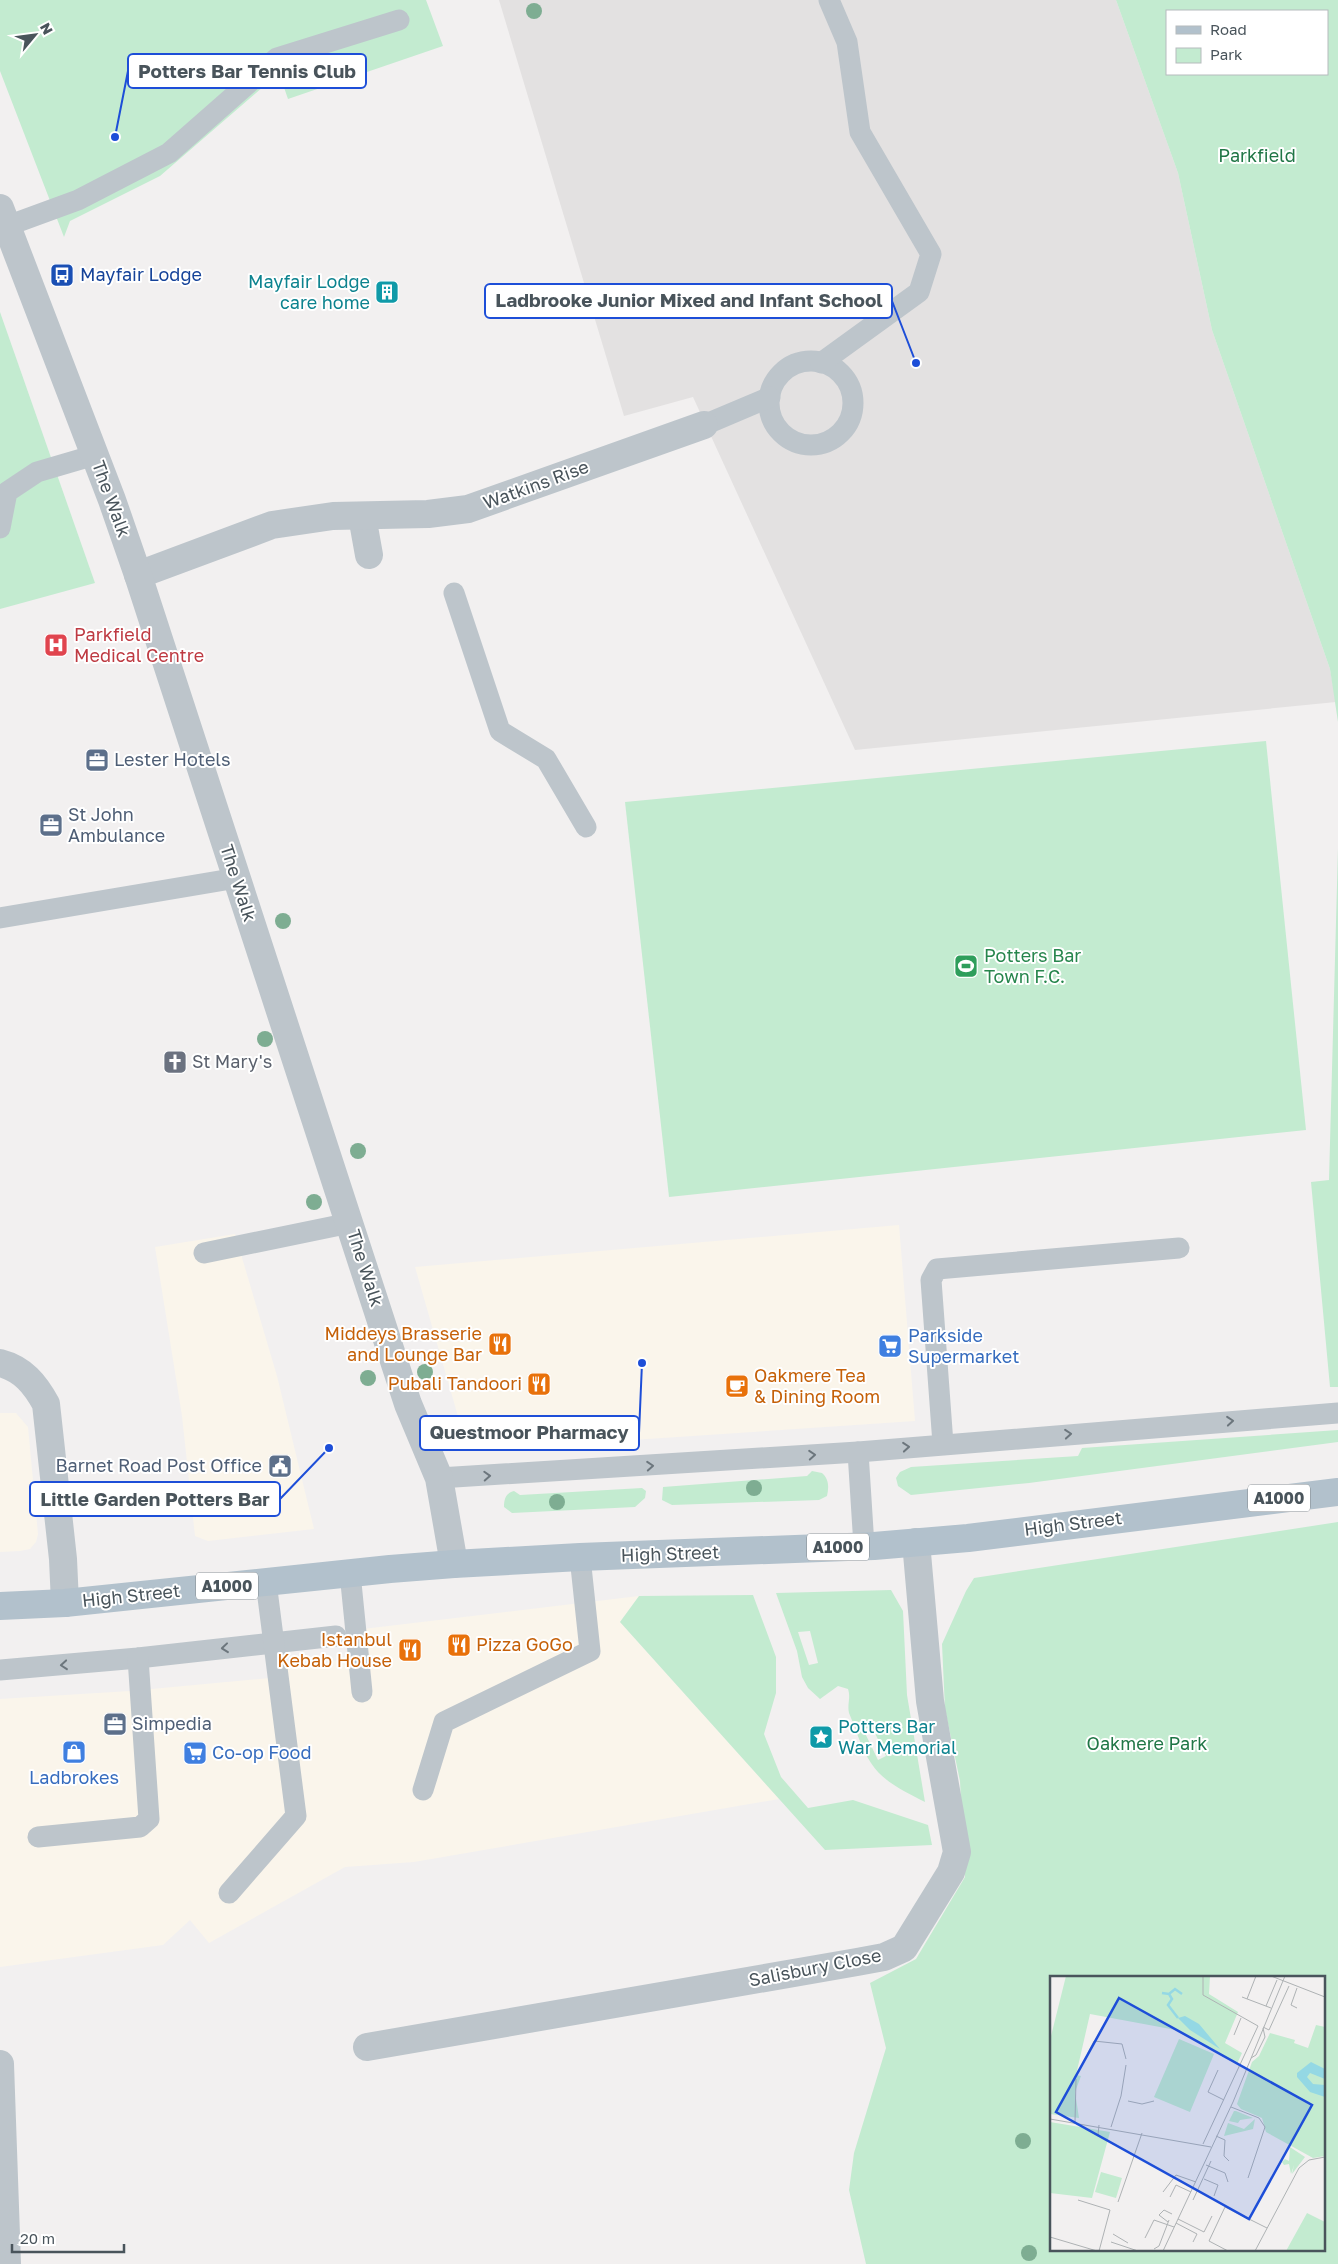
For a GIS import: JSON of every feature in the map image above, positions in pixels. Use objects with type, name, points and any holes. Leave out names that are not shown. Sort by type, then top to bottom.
[{"type":"main road","name":"High Street","points":[[0,1606],[65,1603],[454,1564],[864,1546],[968,1538],[1338,1492]]},
{"type":"street","name":"The Walk","points":[[3,217],[95,455],[138,575],[408,1404],[439,1478],[454,1564]]},
{"type":"street","name":"Watkins Rise","points":[[138,575],[272,525],[333,516],[428,514],[468,509],[704,425]]},
{"type":"street","points":[[362,516],[369,555]]},
{"type":"street","points":[[0,1363],[11,1366],[35,1384],[46,1404],[62,1550],[65,1603]]},
{"type":"street","name":"Salisbury Close","points":[[367,2047],[857,1962],[884,1957],[904,1948],[952,1872],[956,1852],[930,1701],[916,1542]]},
{"type":"street","points":[[0,2064],[7,2264]]},
{"type":"lane","points":[[821,363],[919,292],[931,254],[860,132],[847,42],[829,0]]},
{"type":"lane","points":[[3,217],[78,200],[169,153],[276,58],[399,20]]},
{"type":"lane","points":[[801,363],[821,363],[833,368],[843,376],[850,388],[853,401],[851,414],[846,426],[837,436],[826,443],[811,445],[797,443],[775,425],[770,412],[770,397],[774,383],[783,372],[801,363]]},
{"type":"lane","points":[[704,425],[770,397]]},
{"type":"lane","points":[[0,528],[7,492],[37,472],[95,455]]},
{"type":"lane","points":[[454,593],[500,731],[546,758],[586,827]]},
{"type":"lane","points":[[0,918],[237,878]]},
{"type":"lane","points":[[204,1254],[350,1223]]},
{"type":"lane","points":[[943,1444],[931,1280],[937,1269],[1179,1248]]},
{"type":"lane","points":[[439,1478],[858,1452],[1338,1413]]},
{"type":"lane","points":[[858,1452],[864,1546]]},
{"type":"lane","points":[[423,1790],[444,1722],[590,1651],[580,1557]]},
{"type":"lane","points":[[350,1573],[362,1692]]},
{"type":"lane","points":[[229,1893],[296,1816],[266,1582]]},
{"type":"lane","points":[[0,1670],[138,1658],[336,1636]]},
{"type":"lane","points":[[38,1837],[140,1827],[149,1819],[138,1658]]},
{"type":"shaded area","points":[[499,0],[1116,0],[1178,173],[1212,330],[1330,669],[1336,702],[855,750],[693,397],[624,416]]},
{"type":"shaded area","points":[[899,1225],[915,1421],[468,1451],[415,1267]]},
{"type":"shaded area","points":[[235,1234],[277,1376],[314,1529],[208,1541],[195,1536],[182,1416],[155,1247]]},
{"type":"shaded area","points":[[0,1413],[16,1413],[28,1427],[38,1534],[36,1542],[30,1549],[20,1551],[0,1552]]},
{"type":"shaded area","points":[[639,1596],[620,1622],[779,1799],[414,1862],[345,1867],[209,1943],[190,1920],[163,1945],[0,1967],[0,1699],[130,1691],[270,1678],[281,1667],[366,1657],[363,1629]]},
{"type":"green space","points":[[0,0],[426,0],[443,46],[288,99],[279,73],[160,176],[70,221],[64,237],[0,71]]},
{"type":"green space","name":"Parkfield","points":[[1116,0],[1338,0],[1338,722],[1330,669],[1212,330],[1178,173]]},
{"type":"green space","points":[[0,312],[95,583],[0,609]]},
{"type":"green space","name":"Potters Bar Town F.C.","points":[[1266,741],[1306,1130],[669,1197],[625,802]]},
{"type":"green space","points":[[1338,848],[1338,1387],[1330,1387],[1311,1182],[1329,1180]]},
{"type":"green space","points":[[1338,1430],[1338,1442],[1029,1483],[911,1495],[898,1486],[896,1478],[900,1472],[911,1467],[1078,1456],[1082,1448]]},
{"type":"green space","points":[[812,1471],[822,1473],[828,1483],[827,1496],[819,1500],[672,1505],[662,1500],[663,1487],[807,1476]]},
{"type":"green space","points":[[642,1488],[646,1491],[645,1498],[635,1507],[512,1513],[504,1507],[506,1497],[514,1491],[520,1495]]},
{"type":"green space","name":"Oakmere Park","points":[[1338,1522],[1338,2264],[866,2264],[849,2190],[854,2153],[886,2048],[870,1983],[916,1959],[965,1877],[960,1781],[945,1709],[942,1644],[966,1591],[974,1578]]},
{"type":"green space","points":[[891,1590],[903,1611],[907,1695],[925,1802],[888,1781],[871,1763],[861,1745],[849,1713],[848,1689],[838,1686],[820,1699],[808,1688],[802,1677],[797,1651],[776,1593]],"holes":[[[810,1631],[818,1663],[809,1665],[798,1632]],[[872,1727],[886,1756],[878,1760],[863,1729]]]},
{"type":"green space","points":[[753,1595],[776,1657],[776,1693],[764,1734],[781,1777],[808,1808],[853,1800],[928,1825],[932,1845],[825,1850],[620,1622],[639,1596]]},
{"type":"place","name":"Potters Bar Tennis Club","points":[[115,137]]},
{"type":"place","name":"Mayfair Lodge","points":[[62,275]]},
{"type":"place","name":"Mayfair Lodge care home","points":[[387,292]]},
{"type":"place","name":"Ladbrooke Junior Mixed and Infant School","points":[[916,363]]},
{"type":"place","name":"Parkfield Medical Centre","points":[[56,645]]},
{"type":"place","name":"Lester Hotels","points":[[97,760]]},
{"type":"place","name":"St John Ambulance","points":[[51,825]]},
{"type":"place","name":"Potters Bar Town F.C.","points":[[966,966]]},
{"type":"place","name":"St Mary's","points":[[175,1062]]},
{"type":"place","name":"Middeys Brasserie and Lounge Bar","points":[[500,1344]]},
{"type":"place","name":"Parkside Supermarket","points":[[890,1346]]},
{"type":"place","name":"Questmoor Pharmacy","points":[[642,1363]]},
{"type":"place","name":"Pubali Tandoori","points":[[539,1384]]},
{"type":"place","name":"Oakmere Tea & Dining Room","points":[[737,1386]]},
{"type":"place","name":"Little Garden Potters Bar","points":[[329,1448]]},
{"type":"place","name":"Barnet Road Post Office","points":[[280,1466]]},
{"type":"place","name":"Pizza GoGo","points":[[459,1645]]},
{"type":"place","name":"Istanbul Kebab House","points":[[410,1650]]},
{"type":"place","name":"Simpedia","points":[[115,1724]]},
{"type":"place","name":"Potters Bar War Memorial","points":[[821,1737]]},
{"type":"place","name":"Ladbrokes","points":[[74,1752]]},
{"type":"place","name":"Co-op Food","points":[[195,1753]]}]
